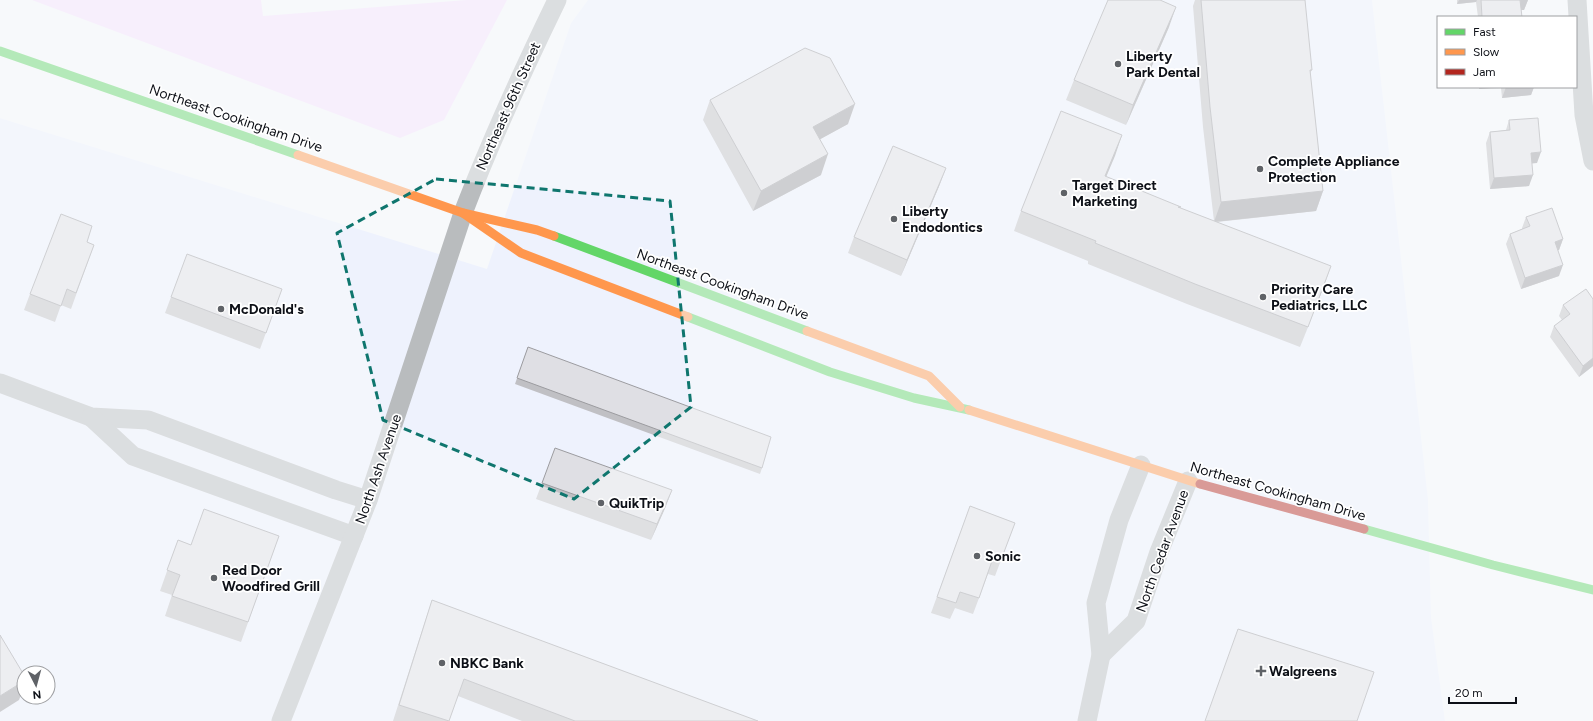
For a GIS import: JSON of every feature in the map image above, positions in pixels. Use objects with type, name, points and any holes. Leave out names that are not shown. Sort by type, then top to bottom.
[{"type":"main road","name":"Northeast Cookingham Drive","points":[[0,51],[463,213],[537,230],[929,376],[960,406]]},
{"type":"main road","name":"Northeast Cookingham Drive","points":[[463,213],[521,253],[830,372],[914,398],[960,406],[1188,481],[1492,565],[1593,590]]},
{"type":"street","name":"Northeast 96th Street","points":[[463,213],[526,63],[557,0]]},
{"type":"street","points":[[1582,8],[1584,115],[1593,161]]},
{"type":"street","name":"North Ash Avenue","points":[[281,721],[368,500],[463,213]]},
{"type":"street","points":[[0,383],[91,417],[148,420],[336,490],[368,500]]},
{"type":"street","points":[[91,417],[133,456],[354,536]]},
{"type":"street","points":[[1087,721],[1101,655],[1096,603],[1119,520],[1141,465]]},
{"type":"street","name":"North Cedar Avenue","points":[[1101,655],[1136,621],[1159,552],[1188,481]]},
{"type":"highlighted area","points":[[436,179],[670,201],[691,407],[574,499],[383,420],[337,233]]},
{"type":"shaded area","points":[[32,0],[261,0],[263,16],[466,0],[507,0],[444,120],[400,138]]},
{"type":"shaded area","points":[[588,0],[1372,0],[1428,499],[1431,617],[1445,721],[0,721],[0,118],[487,269],[571,23]]},
{"type":"building","name":"Liberty Park Dental","points":[[1108,0],[1160,0],[1176,7],[1133,105],[1074,80]]},
{"type":"building","points":[[1201,0],[1305,0],[1312,70],[1310,70],[1323,191],[1221,202],[1210,107]]},
{"type":"building","points":[[1481,0],[1520,0],[1522,16],[1482,16]]},
{"type":"building","points":[[805,48],[830,58],[855,104],[813,127],[828,154],[761,191],[710,100]]},
{"type":"building","points":[[1061,111],[1122,135],[1105,176],[1181,207],[1178,207],[1331,266],[1308,327],[1195,284],[1095,243],[1096,241],[1021,211]]},
{"type":"building","points":[[1538,118],[1541,152],[1531,153],[1533,175],[1494,178],[1490,132],[1510,130],[1509,120]]},
{"type":"building","name":"Liberty Endodontics","points":[[893,146],[946,168],[907,260],[854,237]]},
{"type":"building","points":[[1552,208],[1563,239],[1555,242],[1563,265],[1525,278],[1510,234],[1530,226],[1526,217]]},
{"type":"building","points":[[61,214],[92,226],[87,242],[94,245],[76,293],[67,289],[61,306],[30,294]]},
{"type":"building","name":"McDonald's","points":[[187,254],[282,289],[266,333],[171,297]]},
{"type":"building","points":[[1586,289],[1593,299],[1593,358],[1583,366],[1554,326],[1570,314],[1563,305]]},
{"type":"building","points":[[528,347],[771,437],[762,468],[517,378]]},
{"type":"building","points":[[555,448],[672,490],[657,524],[542,483]]},
{"type":"building","name":"Sonic","points":[[970,506],[1015,523],[1001,560],[993,558],[979,598],[960,592],[956,603],[937,597]]},
{"type":"building","name":"Red Door Woodfired Grill","points":[[204,509],[279,536],[248,622],[172,596],[180,575],[167,570],[178,540],[191,545]]},
{"type":"building","points":[[432,600],[758,721],[575,721],[464,679],[449,721],[399,705]]},
{"type":"building","name":"Walgreens","points":[[1238,629],[1374,672],[1357,721],[1205,721]]},
{"type":"building","points":[[0,635],[18,665],[16,665],[16,686],[0,696]]},
{"type":"traffic: fast","points":[[0,51],[298,155]]},
{"type":"traffic: fast","points":[[554,236],[807,331]]},
{"type":"traffic: fast","points":[[688,317],[830,372],[914,398],[969,410]]},
{"type":"traffic: fast","points":[[1364,529],[1493,565],[1593,590]]},
{"type":"traffic: slow","points":[[298,155],[463,213],[537,230],[554,236]]},
{"type":"traffic: slow","points":[[463,213],[521,253],[688,317]]},
{"type":"traffic: slow","points":[[807,331],[929,376],[960,407]]},
{"type":"traffic: slow","points":[[969,410],[1200,484]]},
{"type":"traffic: jam","points":[[1200,484],[1364,529]]},
{"type":"place","name":"Liberty Park Dental","points":[[1118,64]]},
{"type":"place","name":"Complete Appliance Protection","points":[[1260,169]]},
{"type":"place","name":"Target Direct Marketing","points":[[1064,193]]},
{"type":"place","name":"Liberty Endodontics","points":[[894,219]]},
{"type":"place","name":"Priority Care Pediatrics, LLC","points":[[1263,297]]},
{"type":"place","name":"McDonald's","points":[[221,309]]},
{"type":"place","name":"QuikTrip","points":[[601,503]]},
{"type":"place","name":"Sonic","points":[[977,556]]},
{"type":"place","name":"Red Door Woodfired Grill","points":[[214,578]]},
{"type":"place","name":"NBKC Bank","points":[[442,663]]},
{"type":"place","name":"Walgreens","points":[[1261,671]]}]
